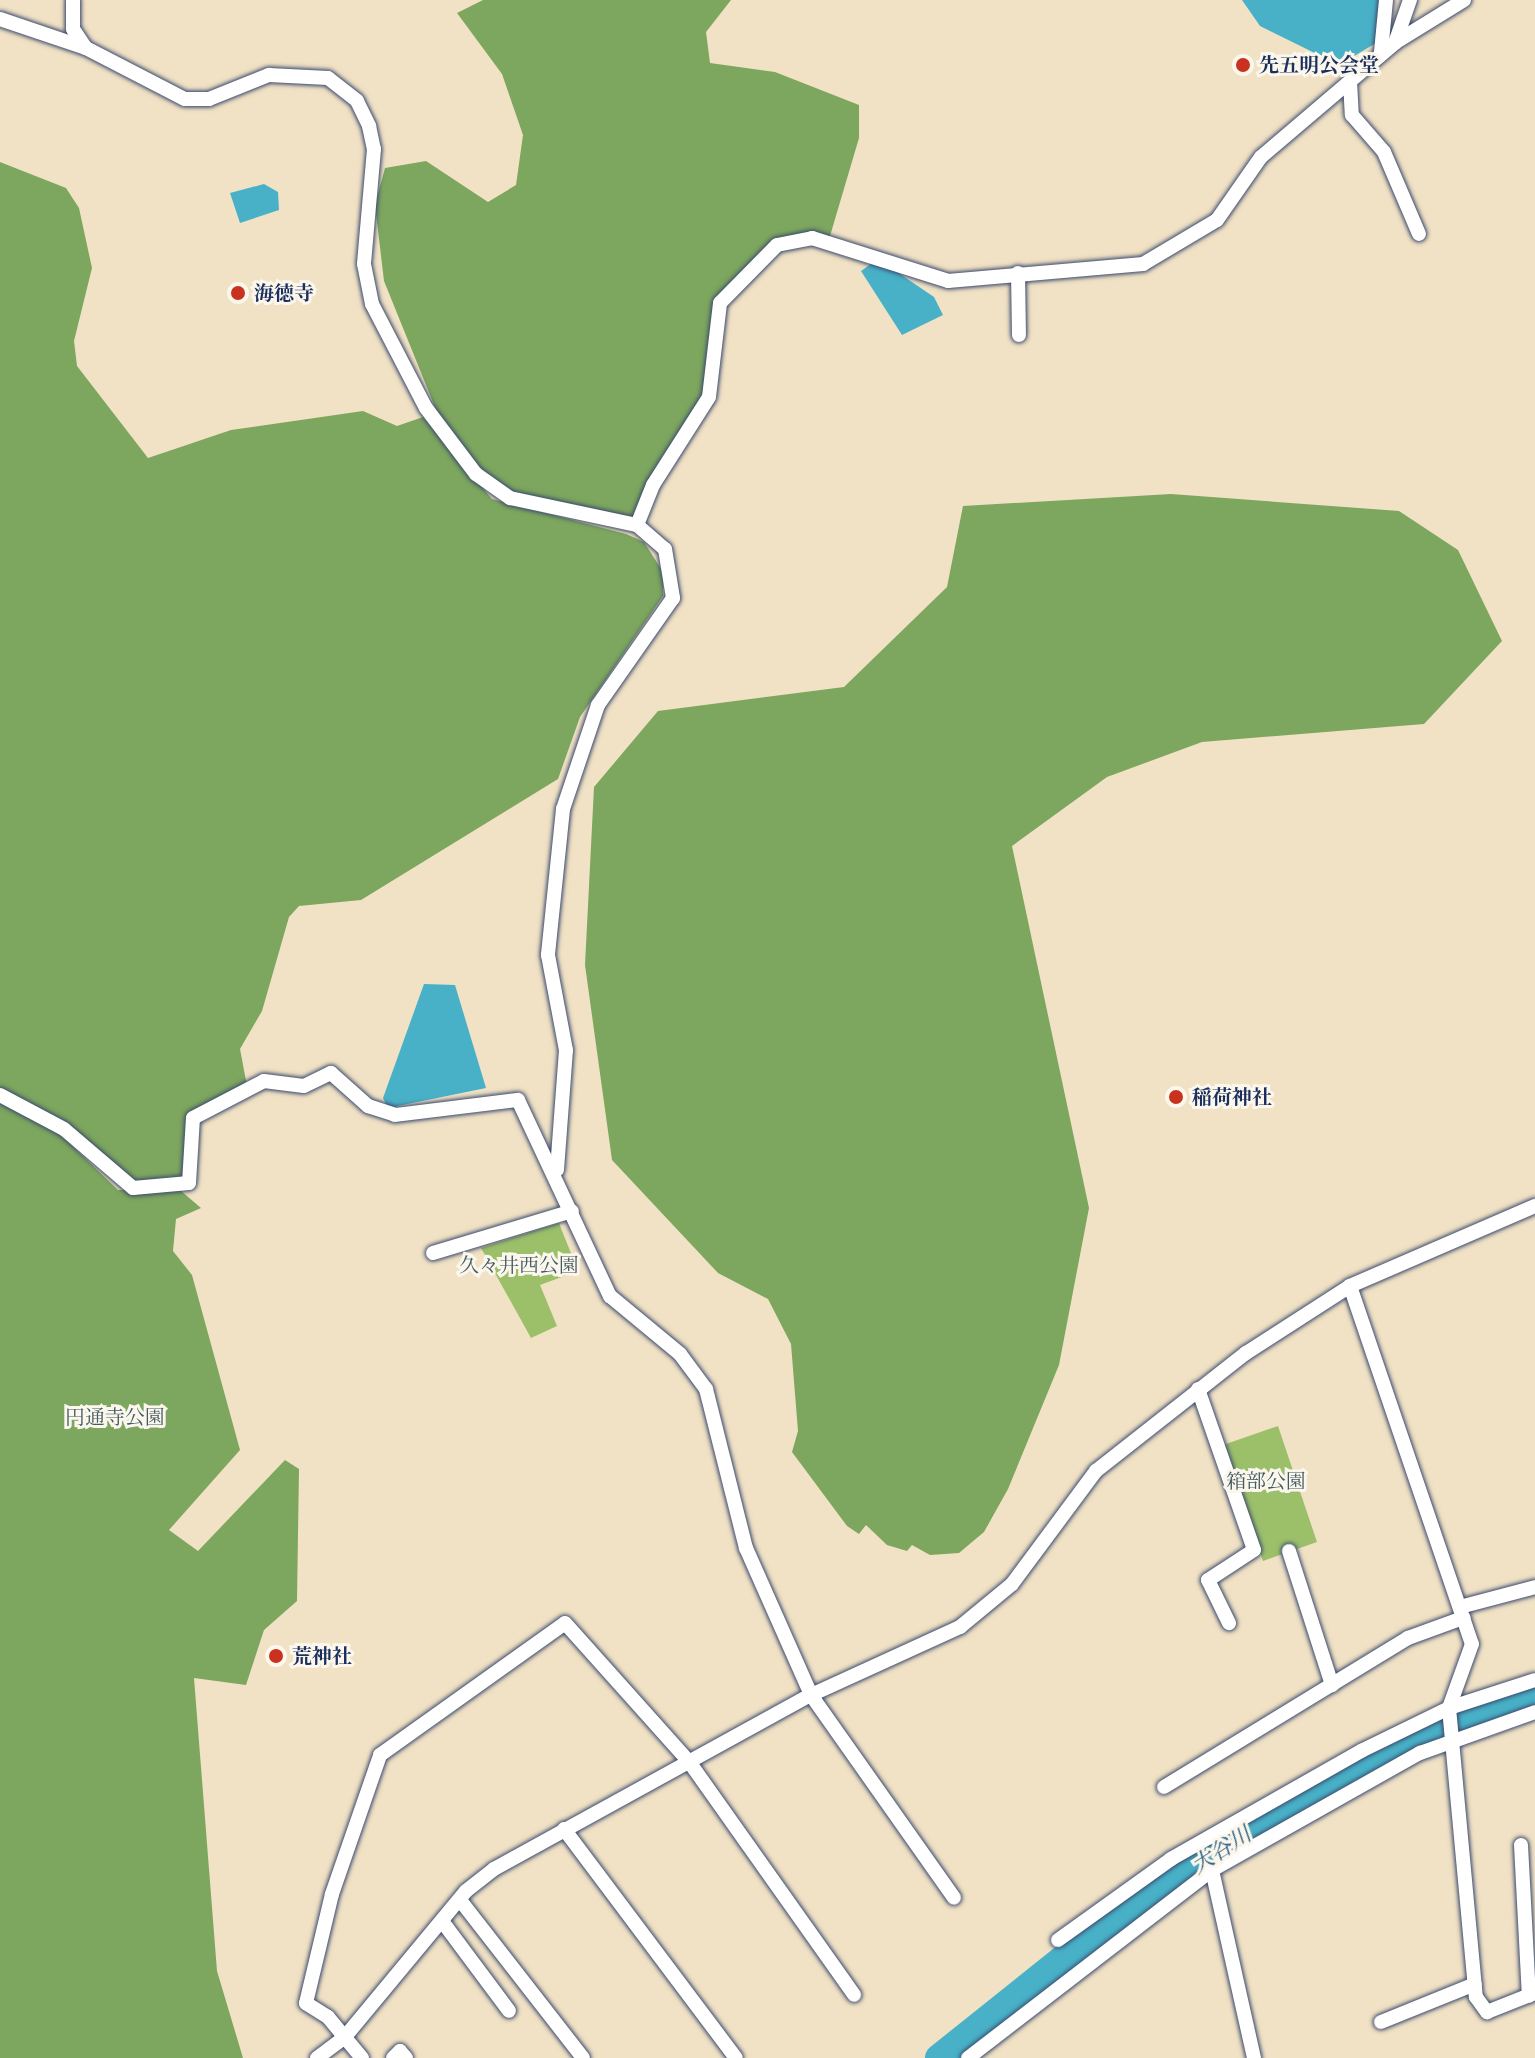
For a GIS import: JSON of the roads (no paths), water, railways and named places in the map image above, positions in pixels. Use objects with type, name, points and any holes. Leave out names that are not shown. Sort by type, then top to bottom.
[{"type":"street","points":[[73,0],[73,29],[86,48]]},
{"type":"street","points":[[1381,52],[1386,0]]},
{"type":"street","points":[[1395,43],[1410,0]]},
{"type":"street","points":[[637,525],[653,485],[709,397],[720,303],[777,245],[799,236],[828,241],[948,281],[1143,264],[1190,241],[1217,220],[1261,157],[1381,52],[1464,0]]},
{"type":"street","points":[[0,19],[86,48],[185,99],[209,99],[296,71],[328,78],[357,101],[374,149],[363,226],[372,304],[426,408],[476,474],[510,498],[637,525],[665,549],[673,598],[598,705],[563,809],[548,955],[566,1050],[557,1170]]},
{"type":"street","points":[[1350,81],[1352,115],[1384,152],[1419,234]]},
{"type":"street","points":[[1018,273],[1019,335]]},
{"type":"street","points":[[0,1095],[64,1129],[133,1188],[189,1183],[193,1118],[264,1081],[304,1086],[331,1073],[368,1106],[395,1115],[518,1100],[557,1170],[610,1296],[680,1354],[706,1389],[746,1548],[811,1695],[954,1898]]},
{"type":"street","points":[[317,2058],[344,2038],[460,1900],[494,1869],[811,1695],[960,1627],[995,1601],[1076,1492],[1198,1389],[1350,1286],[1535,1206]]},
{"type":"street","points":[[433,1253],[572,1211]]},
{"type":"street","points":[[1350,1286],[1462,1613],[1472,1658],[1449,1708],[1457,1738],[1475,1984],[1487,2012],[1532,1994],[1521,1845]]},
{"type":"street","points":[[1198,1389],[1254,1550],[1208,1580],[1229,1623]]},
{"type":"street","points":[[1289,1551],[1332,1685]]},
{"type":"street","points":[[1164,1787],[1408,1638],[1462,1613],[1535,1587]]},
{"type":"street","points":[[362,2058],[306,2003],[332,1894],[380,1755],[407,1729],[525,1658],[565,1623],[690,1763],[854,1995]]},
{"type":"street","points":[[1058,1940],[1171,1859],[1449,1708],[1535,1680]]},
{"type":"street","points":[[968,2058],[1212,1870],[1457,1738],[1535,1712]]},
{"type":"street","points":[[564,1829],[736,2058]]},
{"type":"street","points":[[1212,1870],[1254,2058]]},
{"type":"street","points":[[460,1900],[583,2058]]},
{"type":"street","points":[[442,1921],[509,2011]]},
{"type":"street","points":[[1381,2022],[1475,1984]]},
{"type":"street","points":[[393,2058],[400,2051],[406,2058]]},
{"type":"water","points":[[1242,0],[1381,0],[1376,43],[1339,65],[1260,26]]},
{"type":"water","points":[[264,184],[278,192],[279,210],[240,223],[230,193]]},
{"type":"water","points":[[878,259],[934,297],[943,315],[902,335],[861,271]]},
{"type":"water","points":[[424,984],[455,985],[486,1088],[388,1108],[383,1098]]},
{"type":"waterway","name":"大谷川","points":[[939,2058],[1103,1927],[1256,1827],[1454,1721],[1535,1695]]},
{"type":"place","name":"先五明公会堂","points":[[1243,65]]},
{"type":"place","name":"海徳寺","points":[[238,293]]},
{"type":"place","name":"稲荷神社","points":[[1176,1097]]},
{"type":"place","name":"荒神社","points":[[276,1656]]},
{"type":"park label","name":"久々井西公園","points":[[519,1265]]},
{"type":"park label","name":"円通寺公園","points":[[115,1417]]},
{"type":"park label","name":"箱部公園","points":[[1266,1481]]}]
